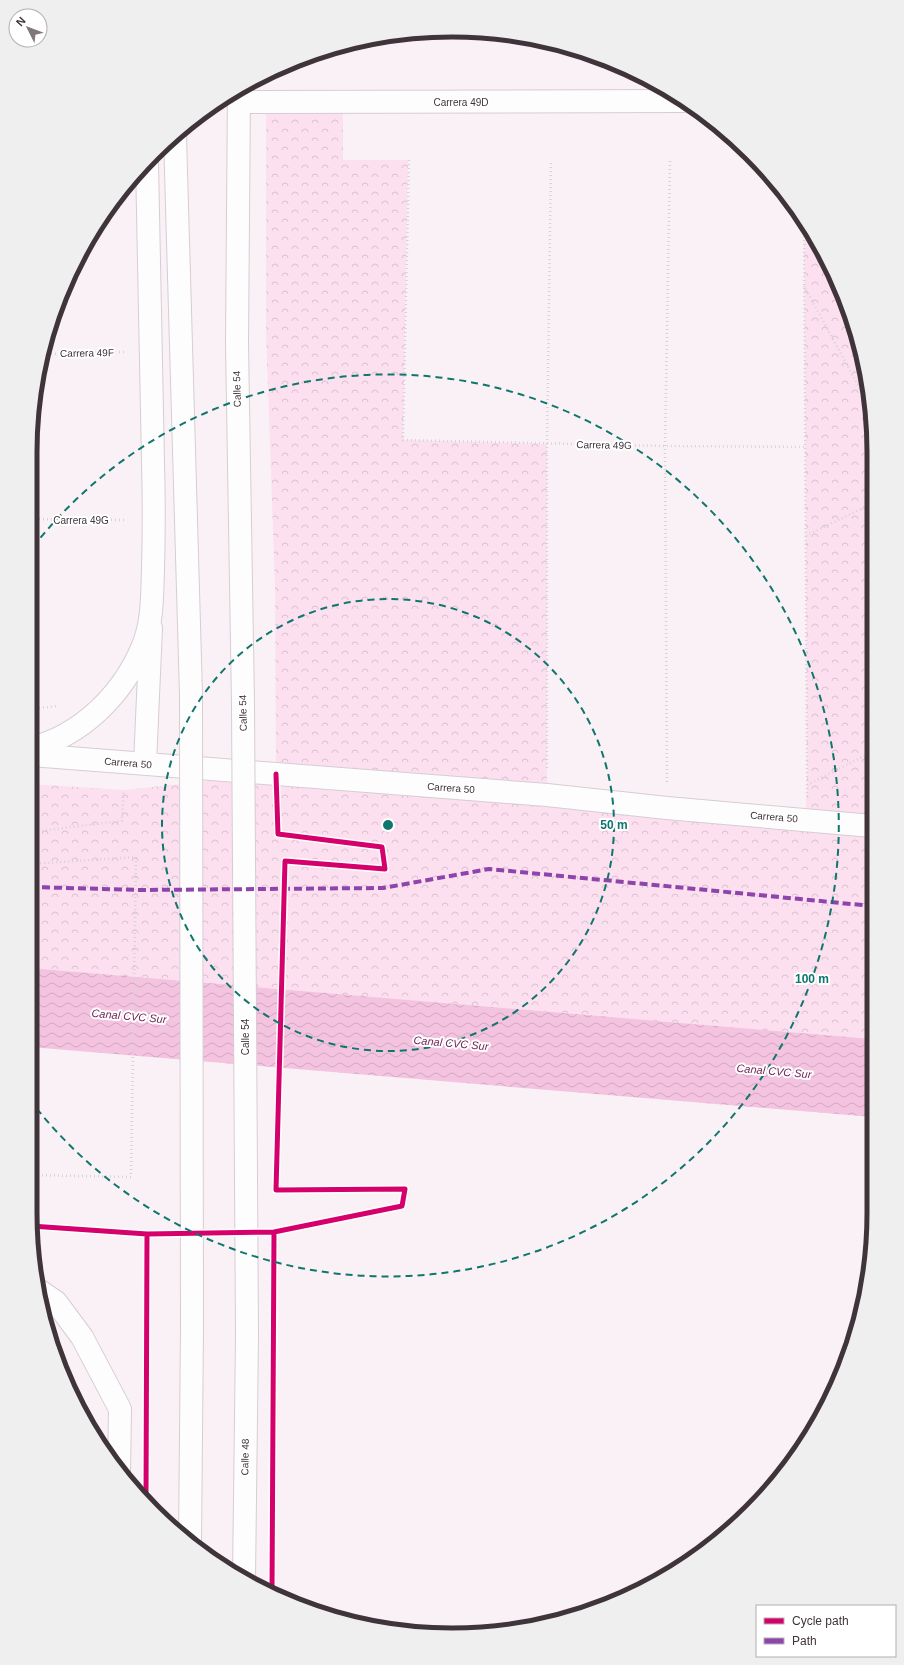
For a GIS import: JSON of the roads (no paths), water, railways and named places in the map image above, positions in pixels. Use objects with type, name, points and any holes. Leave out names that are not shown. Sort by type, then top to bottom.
[{"type":"main road","name":"Carrera 49D","points":[[240,96],[673,101]]},
{"type":"main road","name":"Calle 54","points":[[239,97],[237,343],[243,704],[247,1336]]},
{"type":"main road","points":[[175,143],[191,695],[192,1327],[190,1535]]},
{"type":"main road","points":[[135,763],[152,613],[154,521],[148,170]]},
{"type":"main road","points":[[37,746],[75,729],[105,705],[127,678],[143,647],[152,613]]},
{"type":"main road","name":"Carrera 50","points":[[37,756],[548,795],[667,808],[867,826]]},
{"type":"main road","points":[[45,1295],[56,1302],[82,1337],[120,1408],[119,1461]]},
{"type":"main road","name":"Calle 48","points":[[244,1572],[247,1336]]},
{"type":"water","name":"Canal CVC Sur","points":[[37,969],[867,1039],[867,1117],[37,1048]]}]
